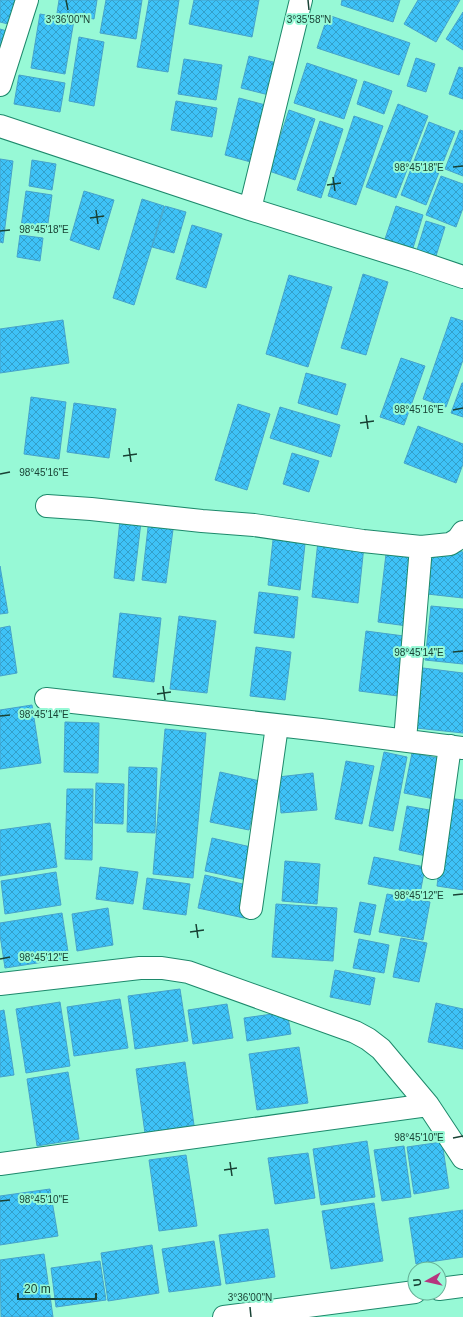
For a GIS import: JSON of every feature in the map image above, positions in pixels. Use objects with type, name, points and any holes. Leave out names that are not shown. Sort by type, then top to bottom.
[{"type":"street","points":[[0,85],[27,0]]},
{"type":"street","points":[[250,209],[301,0]]},
{"type":"street","points":[[0,126],[250,209],[463,277]]},
{"type":"street","points":[[47,506],[254,525],[363,541],[421,547],[450,544],[458,539],[463,532]]},
{"type":"street","points":[[406,740],[421,547]]},
{"type":"street","points":[[46,699],[457,747],[433,868]]},
{"type":"street","points":[[251,908],[277,726]]},
{"type":"street","points":[[0,984],[140,968],[162,968],[188,972],[355,1032],[368,1039],[381,1049],[428,1105],[463,1158]]},
{"type":"street","points":[[0,1164],[428,1105]]},
{"type":"street","points":[[447,1288],[463,1286]]},
{"type":"street","points":[[224,1317],[297,1312],[407,1293]]},
{"type":"building","points":[[0,0],[16,0],[8,24],[0,22]]},
{"type":"building","points":[[59,0],[97,0],[94,19],[57,13]]},
{"type":"building","points":[[106,0],[142,0],[136,39],[100,33]]},
{"type":"building","points":[[149,0],[179,0],[168,72],[137,67]]},
{"type":"building","points":[[194,0],[259,0],[252,37],[189,24]]},
{"type":"building","points":[[342,0],[400,0],[393,22],[341,5]]},
{"type":"building","points":[[418,0],[460,0],[436,42],[404,24]]},
{"type":"building","points":[[463,12],[463,50],[446,39]]},
{"type":"building","points":[[40,14],[74,20],[65,74],[31,68]]},
{"type":"building","points":[[328,15],[410,43],[399,75],[317,48]]},
{"type":"building","points":[[0,29],[10,32],[0,50]]},
{"type":"building","points":[[79,37],[104,42],[94,106],[69,101]]},
{"type":"building","points":[[249,56],[277,63],[269,95],[241,88]]},
{"type":"building","points":[[416,58],[435,64],[426,92],[407,86]]},
{"type":"building","points":[[184,59],[222,65],[216,100],[178,94]]},
{"type":"building","points":[[307,63],[357,80],[344,119],[294,103]]},
{"type":"building","points":[[459,67],[463,68],[463,99],[449,94]]},
{"type":"building","points":[[19,75],[65,83],[60,112],[14,104]]},
{"type":"building","points":[[364,81],[392,91],[384,114],[357,104]]},
{"type":"building","points":[[239,98],[273,107],[258,164],[225,155]]},
{"type":"building","points":[[176,101],[217,108],[212,137],[171,130]]},
{"type":"building","points":[[398,104],[428,116],[396,198],[366,187]]},
{"type":"building","points":[[289,110],[315,119],[295,180],[269,171]]},
{"type":"building","points":[[354,116],[383,126],[356,205],[328,196]]},
{"type":"building","points":[[320,121],[343,129],[321,198],[297,190]]},
{"type":"building","points":[[429,122],[455,132],[426,205],[401,195]]},
{"type":"building","points":[[460,130],[463,131],[463,176],[445,169]]},
{"type":"building","points":[[0,159],[13,161],[3,243],[0,242]]},
{"type":"building","points":[[32,160],[56,164],[52,190],[29,186]]},
{"type":"building","points":[[441,176],[463,184],[463,208],[456,227],[426,215]]},
{"type":"building","points":[[26,191],[52,195],[47,230],[21,227]]},
{"type":"building","points":[[84,191],[114,200],[99,250],[70,240]]},
{"type":"building","points":[[142,199],[164,206],[134,305],[113,298]]},
{"type":"building","points":[[165,206],[186,212],[174,253],[152,247]]},
{"type":"building","points":[[396,206],[423,215],[413,248],[385,239]]},
{"type":"building","points":[[426,221],[445,227],[436,256],[417,250]]},
{"type":"building","points":[[192,225],[222,234],[206,288],[176,279]]},
{"type":"building","points":[[20,235],[43,238],[40,261],[17,257]]},
{"type":"building","points":[[363,274],[388,282],[366,355],[341,348]]},
{"type":"building","points":[[289,275],[332,287],[308,367],[266,354]]},
{"type":"building","points":[[451,317],[463,321],[463,360],[446,407],[423,399]]},
{"type":"building","points":[[63,320],[69,363],[0,373],[0,329]]},
{"type":"building","points":[[401,358],[425,366],[404,425],[380,417]]},
{"type":"building","points":[[306,373],[346,384],[337,415],[298,403]]},
{"type":"building","points":[[463,383],[463,417],[451,413]]},
{"type":"building","points":[[31,397],[66,402],[59,459],[24,454]]},
{"type":"building","points":[[74,403],[116,409],[109,458],[67,452]]},
{"type":"building","points":[[238,404],[270,414],[247,490],[215,480]]},
{"type":"building","points":[[280,407],[340,425],[331,457],[270,438]]},
{"type":"building","points":[[418,426],[463,444],[463,464],[456,483],[404,463]]},
{"type":"building","points":[[292,453],[319,461],[309,492],[283,484]]},
{"type":"building","points":[[149,519],[174,522],[166,583],[142,580]]},
{"type":"building","points":[[120,520],[141,522],[134,581],[114,578]]},
{"type":"building","points":[[274,531],[306,535],[300,590],[268,585]]},
{"type":"building","points":[[318,541],[364,546],[358,603],[312,597]]},
{"type":"building","points":[[433,548],[463,552],[463,598],[427,594]]},
{"type":"building","points":[[386,554],[415,558],[407,626],[378,622]]},
{"type":"building","points":[[0,566],[8,613],[0,614]]},
{"type":"building","points":[[259,592],[298,597],[294,638],[254,633]]},
{"type":"building","points":[[431,606],[463,609],[463,664],[425,660]]},
{"type":"building","points":[[120,613],[161,618],[154,682],[113,677]]},
{"type":"building","points":[[179,616],[216,621],[207,693],[170,689]]},
{"type":"building","points":[[10,626],[17,673],[0,676],[0,628]]},
{"type":"building","points":[[366,631],[404,636],[398,696],[359,691]]},
{"type":"building","points":[[256,647],[291,652],[285,700],[250,696]]},
{"type":"building","points":[[423,668],[463,673],[463,733],[416,728]]},
{"type":"building","points":[[32,705],[41,763],[0,769],[0,710]]},
{"type":"building","points":[[65,722],[99,723],[98,773],[64,772]]},
{"type":"building","points":[[165,729],[206,733],[193,878],[153,874]]},
{"type":"building","points":[[384,752],[407,757],[393,831],[369,826]]},
{"type":"building","points":[[412,753],[442,759],[434,799],[404,793]]},
{"type":"building","points":[[346,761],[374,766],[362,824],[335,819]]},
{"type":"building","points":[[129,767],[157,768],[155,833],[127,832]]},
{"type":"building","points":[[220,772],[260,781],[249,830],[210,822]]},
{"type":"building","points":[[313,773],[317,810],[281,813],[278,777]]},
{"type":"building","points":[[96,783],[124,784],[123,824],[95,823]]},
{"type":"building","points":[[67,789],[93,789],[92,860],[65,859]]},
{"type":"building","points":[[448,798],[463,800],[463,890],[437,886]]},
{"type":"building","points":[[407,806],[435,811],[426,856],[399,850]]},
{"type":"building","points":[[50,823],[57,867],[0,876],[0,830]]},
{"type":"building","points":[[212,838],[255,848],[247,880],[205,871]]},
{"type":"building","points":[[374,857],[425,867],[420,894],[368,884]]},
{"type":"building","points":[[285,861],[320,864],[317,904],[282,901]]},
{"type":"building","points":[[100,867],[138,872],[133,904],[96,899]]},
{"type":"building","points":[[56,872],[61,905],[5,914],[1,881]]},
{"type":"building","points":[[205,875],[251,886],[244,918],[198,908]]},
{"type":"building","points":[[147,878],[190,884],[186,915],[143,909]]},
{"type":"building","points":[[387,894],[430,902],[423,940],[379,932]]},
{"type":"building","points":[[360,902],[376,905],[370,935],[354,932]]},
{"type":"building","points":[[276,904],[337,908],[333,961],[272,957]]},
{"type":"building","points":[[108,908],[113,945],[77,951],[72,914]]},
{"type":"building","points":[[62,913],[69,958],[5,968],[0,935],[0,923]]},
{"type":"building","points":[[401,938],[427,943],[419,982],[393,977]]},
{"type":"building","points":[[359,939],[389,945],[384,973],[353,968]]},
{"type":"building","points":[[335,970],[375,978],[370,1005],[330,997]]},
{"type":"building","points":[[180,989],[188,1041],[135,1049],[128,996]]},
{"type":"building","points":[[120,999],[128,1048],[74,1056],[67,1007]]},
{"type":"building","points":[[60,1002],[70,1066],[26,1073],[16,1009]]},
{"type":"building","points":[[436,1003],[463,1009],[463,1049],[428,1042]]},
{"type":"building","points":[[227,1004],[233,1038],[193,1044],[188,1010]]},
{"type":"building","points":[[4,1010],[14,1075],[0,1077],[0,1011]]},
{"type":"building","points":[[287,1012],[291,1034],[247,1041],[244,1018]]},
{"type":"building","points":[[299,1047],[308,1103],[257,1110],[249,1054]]},
{"type":"building","points":[[185,1062],[194,1125],[145,1133],[136,1069]]},
{"type":"building","points":[[68,1072],[79,1139],[37,1146],[27,1079]]},
{"type":"building","points":[[367,1141],[375,1197],[321,1205],[313,1149]]},
{"type":"building","points":[[442,1142],[449,1188],[414,1194],[407,1147]]},
{"type":"building","points":[[404,1146],[411,1197],[382,1201],[374,1150]]},
{"type":"building","points":[[308,1153],[315,1198],[275,1204],[268,1158]]},
{"type":"building","points":[[186,1155],[197,1226],[159,1231],[149,1160]]},
{"type":"building","points":[[50,1189],[58,1236],[0,1245],[0,1196]]},
{"type":"building","points":[[374,1203],[383,1261],[331,1269],[322,1211]]},
{"type":"building","points":[[463,1210],[463,1257],[436,1261],[416,1261],[409,1218]]},
{"type":"building","points":[[268,1229],[275,1277],[226,1284],[219,1235]]},
{"type":"building","points":[[214,1241],[221,1285],[169,1292],[162,1249]]},
{"type":"building","points":[[152,1245],[159,1293],[108,1301],[101,1253]]},
{"type":"building","points":[[44,1254],[53,1317],[1,1317],[0,1260]]},
{"type":"building","points":[[100,1261],[106,1300],[56,1307],[51,1268]]}]
